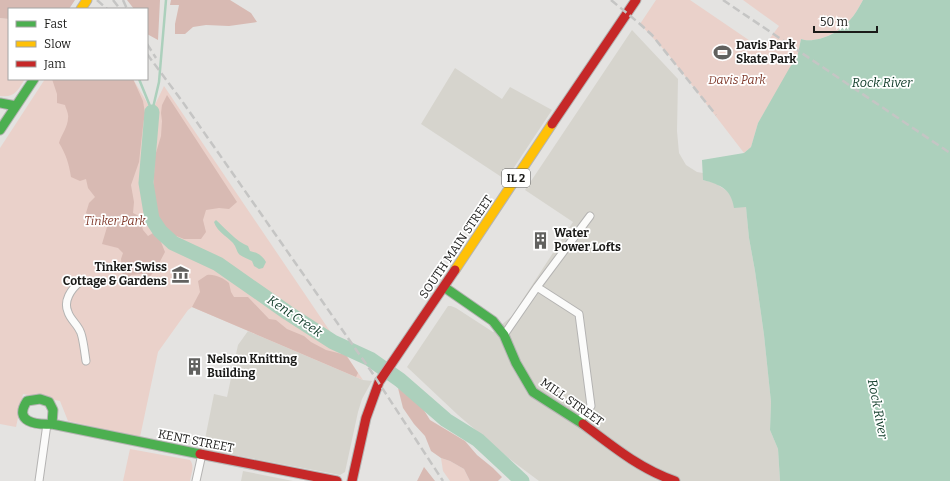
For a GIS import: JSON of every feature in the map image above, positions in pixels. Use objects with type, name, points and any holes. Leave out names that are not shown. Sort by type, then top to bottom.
[{"type":"main road","name":"SOUTH MAIN STREET","points":[[352,481],[370,398],[381,378],[444,287],[636,0]]},
{"type":"main road","points":[[0,130],[33,80]]},
{"type":"main road","points":[[0,103],[16,106]]},
{"type":"main road","name":"MILL STREET","points":[[444,287],[493,321],[504,334],[516,363],[533,392],[579,421],[628,458],[658,475],[675,481]]},
{"type":"main road","name":"KENT STREET","points":[[49,424],[337,481]]},
{"type":"street","points":[[504,334],[590,216]]},
{"type":"street","points":[[80,282],[72,288],[67,302],[68,312],[80,330],[82,336],[86,361]]},
{"type":"street","points":[[537,287],[580,314],[591,406],[579,421]]},
{"type":"street","points":[[39,481],[49,424]]},
{"type":"street","points":[[196,481],[202,454]]},
{"type":"shaded area","points":[[632,30],[678,79],[677,131],[679,153],[686,165],[697,172],[703,173],[703,180],[715,183],[746,206],[749,238],[764,335],[771,402],[770,430],[778,449],[780,481],[539,481],[511,460],[458,415],[407,367],[448,306],[456,308],[493,332],[512,316],[573,222],[525,190]]},
{"type":"shaded area","points":[[455,68],[502,99],[510,87],[552,110],[505,181],[503,178],[421,124]]},
{"type":"shaded area","points":[[248,331],[363,380],[372,381],[362,399],[358,412],[345,472],[340,475],[203,449],[214,394],[227,397],[238,345]]},
{"type":"shaded area","points":[[243,471],[293,481],[241,481]]},
{"type":"green space","points":[[0,0],[75,0],[70,8],[8,8],[8,19],[0,18]]},
{"type":"green space","points":[[127,0],[160,0],[158,40],[148,35],[148,8],[133,8]]},
{"type":"green space","points":[[171,0],[230,0],[251,13],[257,22],[229,26],[206,25],[193,27],[185,34],[175,34],[175,24],[179,5],[170,5]]},
{"type":"green space","name":"Davis Park","points":[[656,0],[690,0],[762,49],[779,26],[743,0],[863,0],[851,19],[839,30],[820,39],[801,39],[797,58],[758,123],[751,147],[744,153],[668,54],[640,24]]},
{"type":"green space","points":[[0,18],[8,19],[8,80],[24,80],[13,94],[9,96],[0,96]]},
{"type":"green space","name":"Tinker Park","points":[[44,80],[134,80],[152,111],[164,86],[363,380],[192,307],[188,310],[158,352],[140,437],[68,421],[60,401],[23,394],[16,427],[0,424],[0,148]]},
{"type":"green space","points":[[52,80],[133,80],[143,101],[145,113],[139,162],[131,185],[134,202],[133,213],[139,216],[143,230],[148,236],[153,233],[159,237],[165,252],[156,269],[143,285],[142,274],[131,275],[128,279],[123,278],[121,259],[123,253],[118,248],[102,244],[107,227],[104,219],[91,217],[86,213],[89,203],[95,197],[88,188],[86,179],[80,181],[71,177],[67,159],[59,143],[67,125],[68,115],[65,105],[57,103],[57,94]]},
{"type":"green space","points":[[167,95],[237,202],[229,209],[219,208],[206,210],[203,220],[206,232],[201,239],[184,239],[171,234],[161,223],[154,210],[153,192],[155,156],[161,136],[162,105]]},
{"type":"green space","points":[[207,275],[216,276],[227,281],[234,297],[248,297],[269,319],[276,320],[287,329],[304,336],[311,342],[326,350],[346,355],[358,373],[356,377],[192,307],[200,292],[198,281]]},
{"type":"green space","points":[[398,388],[422,407],[430,420],[465,441],[477,455],[502,477],[498,481],[470,481],[464,469],[441,458],[431,451],[425,436],[414,424],[403,408]]},
{"type":"green space","points":[[130,449],[190,460],[192,467],[190,481],[123,481]]},
{"type":"green space","points":[[441,458],[464,469],[470,481],[450,481],[443,471]]},
{"type":"green space","points":[[424,467],[435,481],[417,481]]},
{"type":"water","name":"Rock River","points":[[863,0],[950,0],[950,481],[780,481],[778,449],[770,430],[771,402],[764,335],[749,238],[746,207],[734,208],[728,192],[720,186],[703,180],[702,160],[744,153],[751,147],[758,123],[790,67],[797,58],[801,39],[820,39],[840,30],[857,11]]},
{"type":"water","points":[[216,220],[235,238],[248,246],[250,251],[263,258],[266,262],[263,268],[259,269],[254,266],[252,261],[240,255],[233,243],[218,229],[214,222]]},
{"type":"waterway","points":[[152,112],[159,82],[166,0]]},
{"type":"waterway","points":[[139,80],[152,111]]},
{"type":"waterway","name":"Kent Creek","points":[[152,112],[146,183],[152,219],[160,231],[173,243],[218,264],[288,313],[333,342],[370,359],[400,380],[446,420],[478,440],[522,481]]},
{"type":"railway","points":[[97,0],[106,8]]},
{"type":"railway","points":[[113,0],[119,8]]},
{"type":"railway","points":[[123,0],[127,8]]},
{"type":"railway","points":[[611,0],[652,35],[716,115]]},
{"type":"railway","points":[[723,0],[950,153]]},
{"type":"railway","points":[[148,46],[156,58]]},
{"type":"railway","points":[[148,55],[182,101],[371,371],[443,481]]},
{"type":"traffic: fast","points":[[0,130],[33,80]]},
{"type":"traffic: fast","points":[[0,103],[16,106]]},
{"type":"traffic: fast","points":[[444,287],[493,321],[504,335],[516,363],[533,392],[583,424]]},
{"type":"traffic: fast","points":[[52,424],[53,410],[49,402],[40,399],[27,401],[23,408],[23,414],[28,421],[33,423],[52,424],[200,454]]},
{"type":"traffic: slow","points":[[82,8],[87,0]]},
{"type":"traffic: slow","points":[[455,270],[552,124]]},
{"type":"traffic: jam","points":[[552,124],[636,0]]},
{"type":"traffic: jam","points":[[352,481],[366,418],[379,382],[455,270]]},
{"type":"traffic: jam","points":[[583,424],[616,449],[638,463],[675,481]]},
{"type":"traffic: jam","points":[[200,454],[337,481]]},
{"type":"place","name":"Davis Park Skate Park","points":[[723,52]]},
{"type":"place","name":"Water Power Lofts","points":[[541,240]]},
{"type":"place","name":"Tinker Swiss Cottage & Gardens","points":[[180,274]]},
{"type":"place","name":"Nelson Knitting Building","points":[[194,366]]}]
